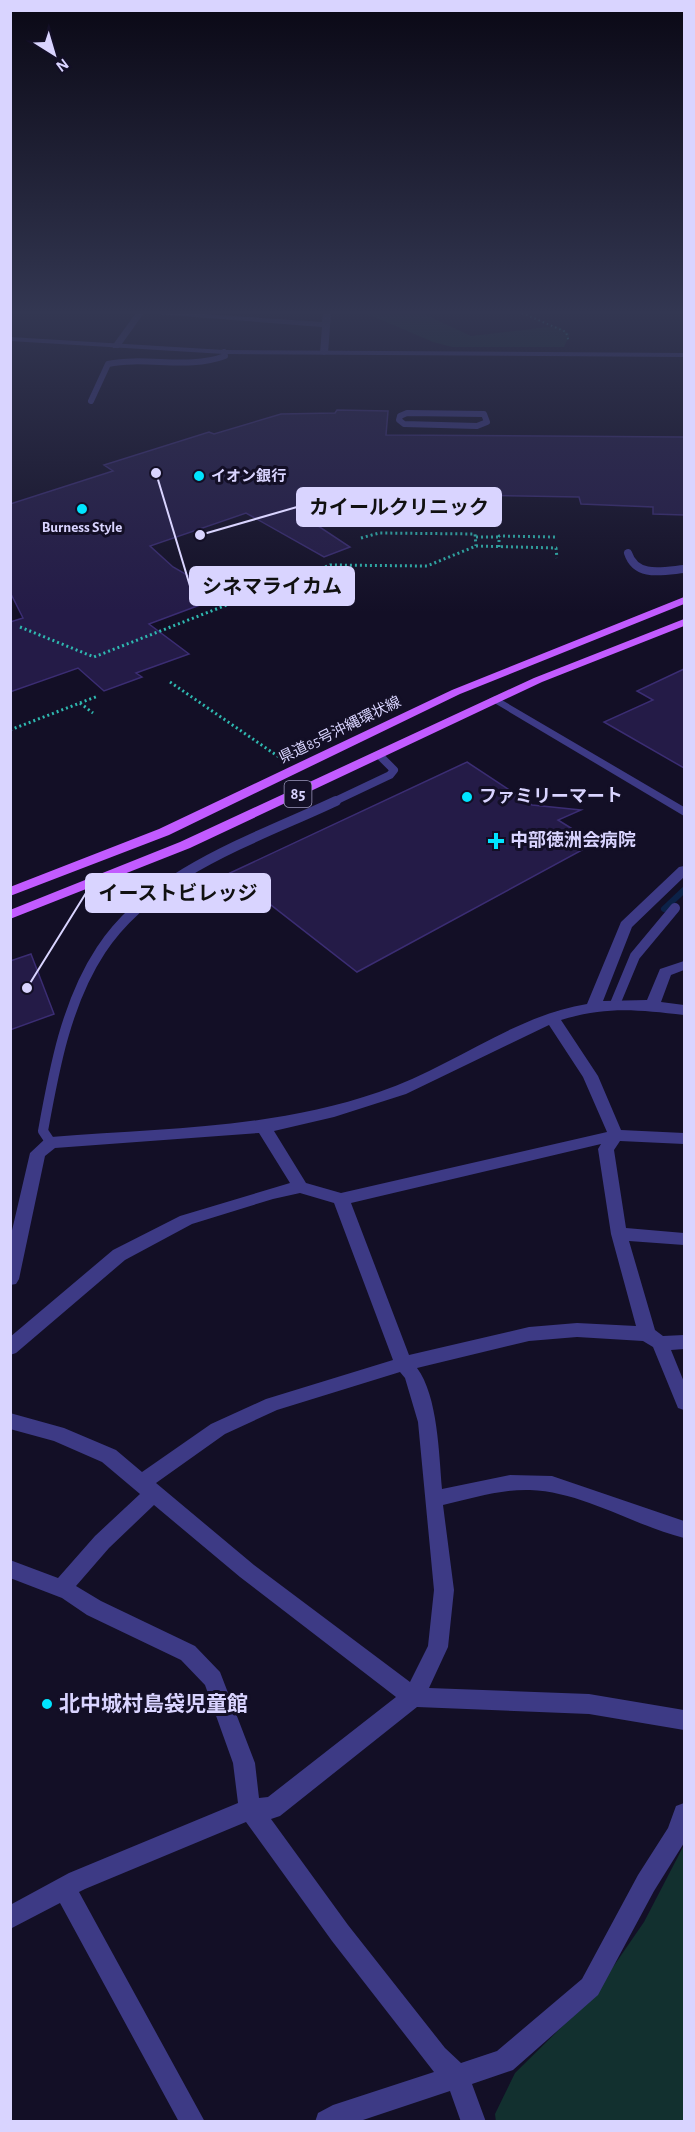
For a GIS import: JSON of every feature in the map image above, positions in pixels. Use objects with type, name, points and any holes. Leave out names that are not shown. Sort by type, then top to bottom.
[{"type":"main road","name":"県道85号沖縄環状線","points":[[10,892],[164,832],[456,692],[684,600]]},
{"type":"main road","name":"85","points":[[10,915],[185,845],[495,699],[624,644],[684,622]]},
{"type":"street","points":[[495,699],[684,812]]},
{"type":"street","points":[[594,1005],[626,925],[684,870]]},
{"type":"street","points":[[653,1003],[665,972],[684,965]]},
{"type":"street","points":[[10,1279],[38,1153],[51,1143],[155,1138],[263,1126],[320,1116],[422,1081],[551,1017],[594,1005],[653,1003],[684,1010]]},
{"type":"street","points":[[551,1017],[590,1076],[616,1135]]},
{"type":"street","points":[[263,1126],[300,1187]]},
{"type":"street","points":[[616,1135],[606,1149],[619,1234],[654,1339],[684,1403]]},
{"type":"street","points":[[10,1348],[120,1255],[153,1236],[205,1213],[300,1187],[341,1198],[616,1135],[684,1138]]},
{"type":"street","points":[[10,1918],[64,1888],[250,1809],[272,1808],[413,1697],[438,1647],[444,1590],[427,1422],[413,1375],[403,1364],[341,1198]]},
{"type":"street","points":[[619,1234],[684,1239]]},
{"type":"street","points":[[61,1589],[149,1487],[218,1429],[272,1404],[403,1364],[529,1334],[577,1330],[684,1342]]},
{"type":"street","points":[[10,1421],[57,1434],[109,1456],[248,1571],[413,1697],[589,1704],[684,1720]]},
{"type":"street","points":[[433,1499],[530,1481],[563,1487],[656,1523],[684,1529]]},
{"type":"street","points":[[10,1569],[61,1589],[188,1653],[213,1679],[244,1763],[250,1809],[360,1960],[436,2057],[457,2076],[474,2121]]},
{"type":"street","points":[[327,2121],[342,2114],[504,2061],[590,1987],[646,1883],[677,1834],[684,1814]]},
{"type":"street","points":[[64,1888],[193,2121]]},
{"type":"lane","points":[[420,412],[407,413],[400,416],[399,420],[404,424],[466,426],[486,424],[484,412]]},
{"type":"lane","points":[[628,553],[631,563],[642,570],[684,569]]},
{"type":"lane","points":[[51,1143],[44,1131],[56,1063],[91,969],[116,930],[165,885],[190,870],[390,775],[394,770],[379,755]]},
{"type":"lane","points":[[615,1004],[635,956],[675,908]]},
{"type":"path","points":[[361,538],[379,533],[555,537]]},
{"type":"path","points":[[476,537],[476,546]]},
{"type":"path","points":[[499,537],[500,547]]},
{"type":"path","points":[[302,576],[330,565],[427,566],[476,546],[556,548],[557,558]]},
{"type":"path","points":[[20,627],[94,657],[270,588]]},
{"type":"path","points":[[170,682],[279,757]]},
{"type":"path","points":[[10,730],[98,696]]},
{"type":"path","points":[[80,703],[93,713]]},
{"type":"green space","points":[[684,1845],[684,2121],[496,2122],[495,2114],[515,2073],[593,1996],[644,1922]]},
{"type":"building","points":[[388,412],[386,435],[684,437],[684,515],[653,514],[653,507],[581,504],[579,497],[344,493],[300,514],[350,547],[324,557],[246,513],[150,546],[173,567],[224,596],[149,624],[189,654],[136,673],[142,677],[104,691],[78,668],[10,692],[10,622],[23,618],[10,592],[10,504],[113,471],[104,465],[209,432],[214,434],[281,414]]},
{"type":"building","points":[[684,669],[684,768],[604,722],[653,700],[637,691]]},
{"type":"building","points":[[467,762],[532,805],[581,810],[558,820],[595,843],[357,972],[230,873]]},
{"type":"building","points":[[31,954],[54,1014],[10,1030],[10,961]]},
{"type":"waterway","points":[[664,909],[684,890]]},
{"type":"place","name":"シネマライカム","points":[[156,473]]},
{"type":"place","name":"イオン銀行","points":[[199,476]]},
{"type":"place","name":"Burness Style","points":[[82,509]]},
{"type":"place","name":"カイールクリニック","points":[[200,535]]},
{"type":"place","name":"ファミリーマート","points":[[467,797]]},
{"type":"place","name":"中部徳洲会病院","points":[[496,841]]},
{"type":"place","name":"イーストビレッジ","points":[[27,988]]},
{"type":"place","name":"北中城村島袋児童館","points":[[47,1704]]}]
